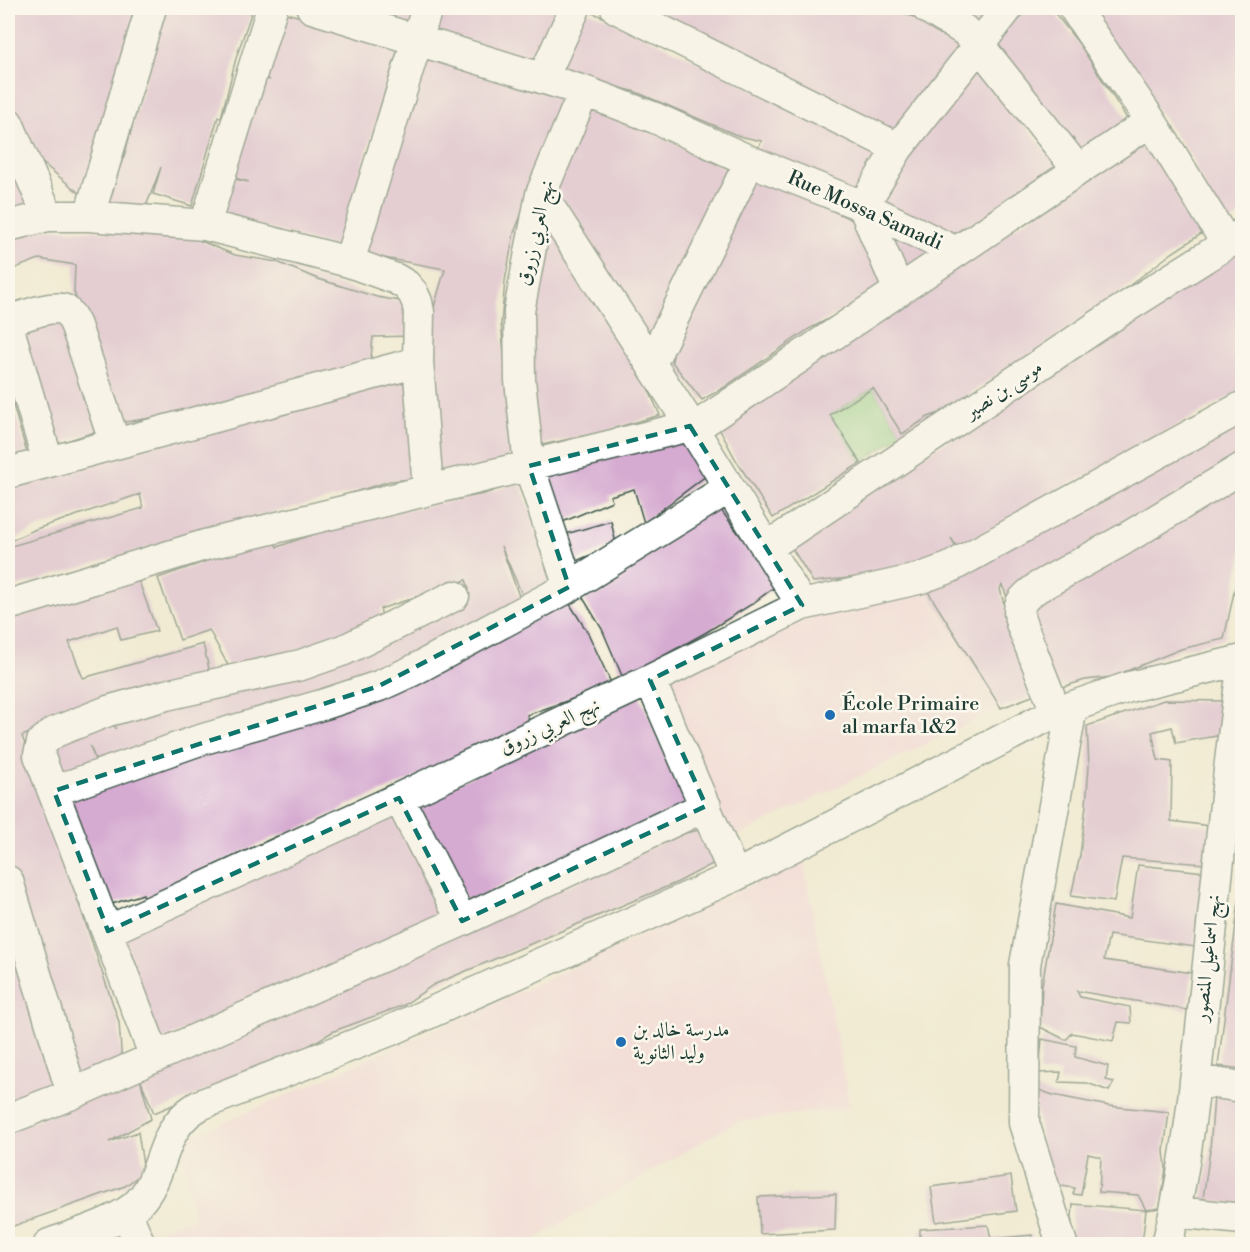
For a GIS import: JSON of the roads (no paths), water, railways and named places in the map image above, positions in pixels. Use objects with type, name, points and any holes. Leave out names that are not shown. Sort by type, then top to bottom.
[{"type":"street","points":[[89,216],[151,8]]},
{"type":"street","points":[[205,225],[272,8]]},
{"type":"street","name":"Rue Mossa Samadi","points":[[312,8],[543,78],[655,118],[750,161],[862,206],[956,252],[692,428]]},
{"type":"street","points":[[349,262],[427,8]]},
{"type":"street","points":[[543,78],[575,8]]},
{"type":"street","points":[[616,8],[898,148]]},
{"type":"street","points":[[927,8],[964,30],[979,45],[1078,170]]},
{"type":"street","points":[[899,291],[862,206],[898,148],[1008,8]]},
{"type":"street","points":[[1074,8],[1235,239]]},
{"type":"street","name":"نهج العربي زروق","points":[[569,587],[529,466],[519,380],[519,311],[541,194],[584,92]]},
{"type":"street","points":[[956,252],[1151,121]]},
{"type":"street","points":[[8,123],[48,216]]},
{"type":"street","points":[[651,364],[750,161]]},
{"type":"street","points":[[541,194],[802,604],[918,579],[949,568],[1242,407]]},
{"type":"street","points":[[8,226],[48,216],[89,216],[205,225],[349,262],[396,279],[413,292],[419,312],[418,362],[428,489]]},
{"type":"street","name":"موسى بن نصير","points":[[766,548],[1114,315],[1235,239]]},
{"type":"street","points":[[8,321],[52,308],[63,309],[71,316],[115,444]]},
{"type":"street","points":[[8,326],[48,462]]},
{"type":"street","points":[[8,473],[418,362]]},
{"type":"street","points":[[8,605],[204,545],[428,489],[692,428]]},
{"type":"street","points":[[1062,1245],[1024,1123],[1025,965],[1064,710],[1021,623],[1018,613],[1020,603],[1026,595],[1038,587],[1242,468]]},
{"type":"street","points":[[54,791],[197,741],[379,686],[569,587],[729,488]]},
{"type":"street","points":[[155,1057],[39,755],[42,742],[55,732],[108,711],[166,694],[312,662],[344,650],[454,596]]},
{"type":"street","name":"نهج العربي زروق","points":[[108,931],[650,680],[802,604]]},
{"type":"street","points":[[49,1245],[127,1214],[140,1202],[151,1186],[172,1133],[184,1116],[200,1105],[394,1029],[735,876],[1064,710],[1129,687],[1242,660]]},
{"type":"street","name":"نهج اسماعيل المنصور","points":[[1167,1245],[1176,1212],[1230,866],[1242,670]]},
{"type":"street","points":[[650,680],[735,876]]},
{"type":"street","points":[[399,798],[462,921]]},
{"type":"street","points":[[8,1119],[72,1094],[462,921],[705,806]]},
{"type":"street","points":[[8,881],[72,1094]]},
{"type":"street","points":[[1195,1080],[1242,1087]]},
{"type":"street","points":[[1176,1212],[1242,1219]]},
{"type":"street","points":[[127,1214],[140,1245]]},
{"type":"place","name":"École Primaire al marfa 1&2","points":[[830,715]]},
{"type":"place","name":"مدرسة خالد بن وليد الثانوية","points":[[621,1042]]}]
